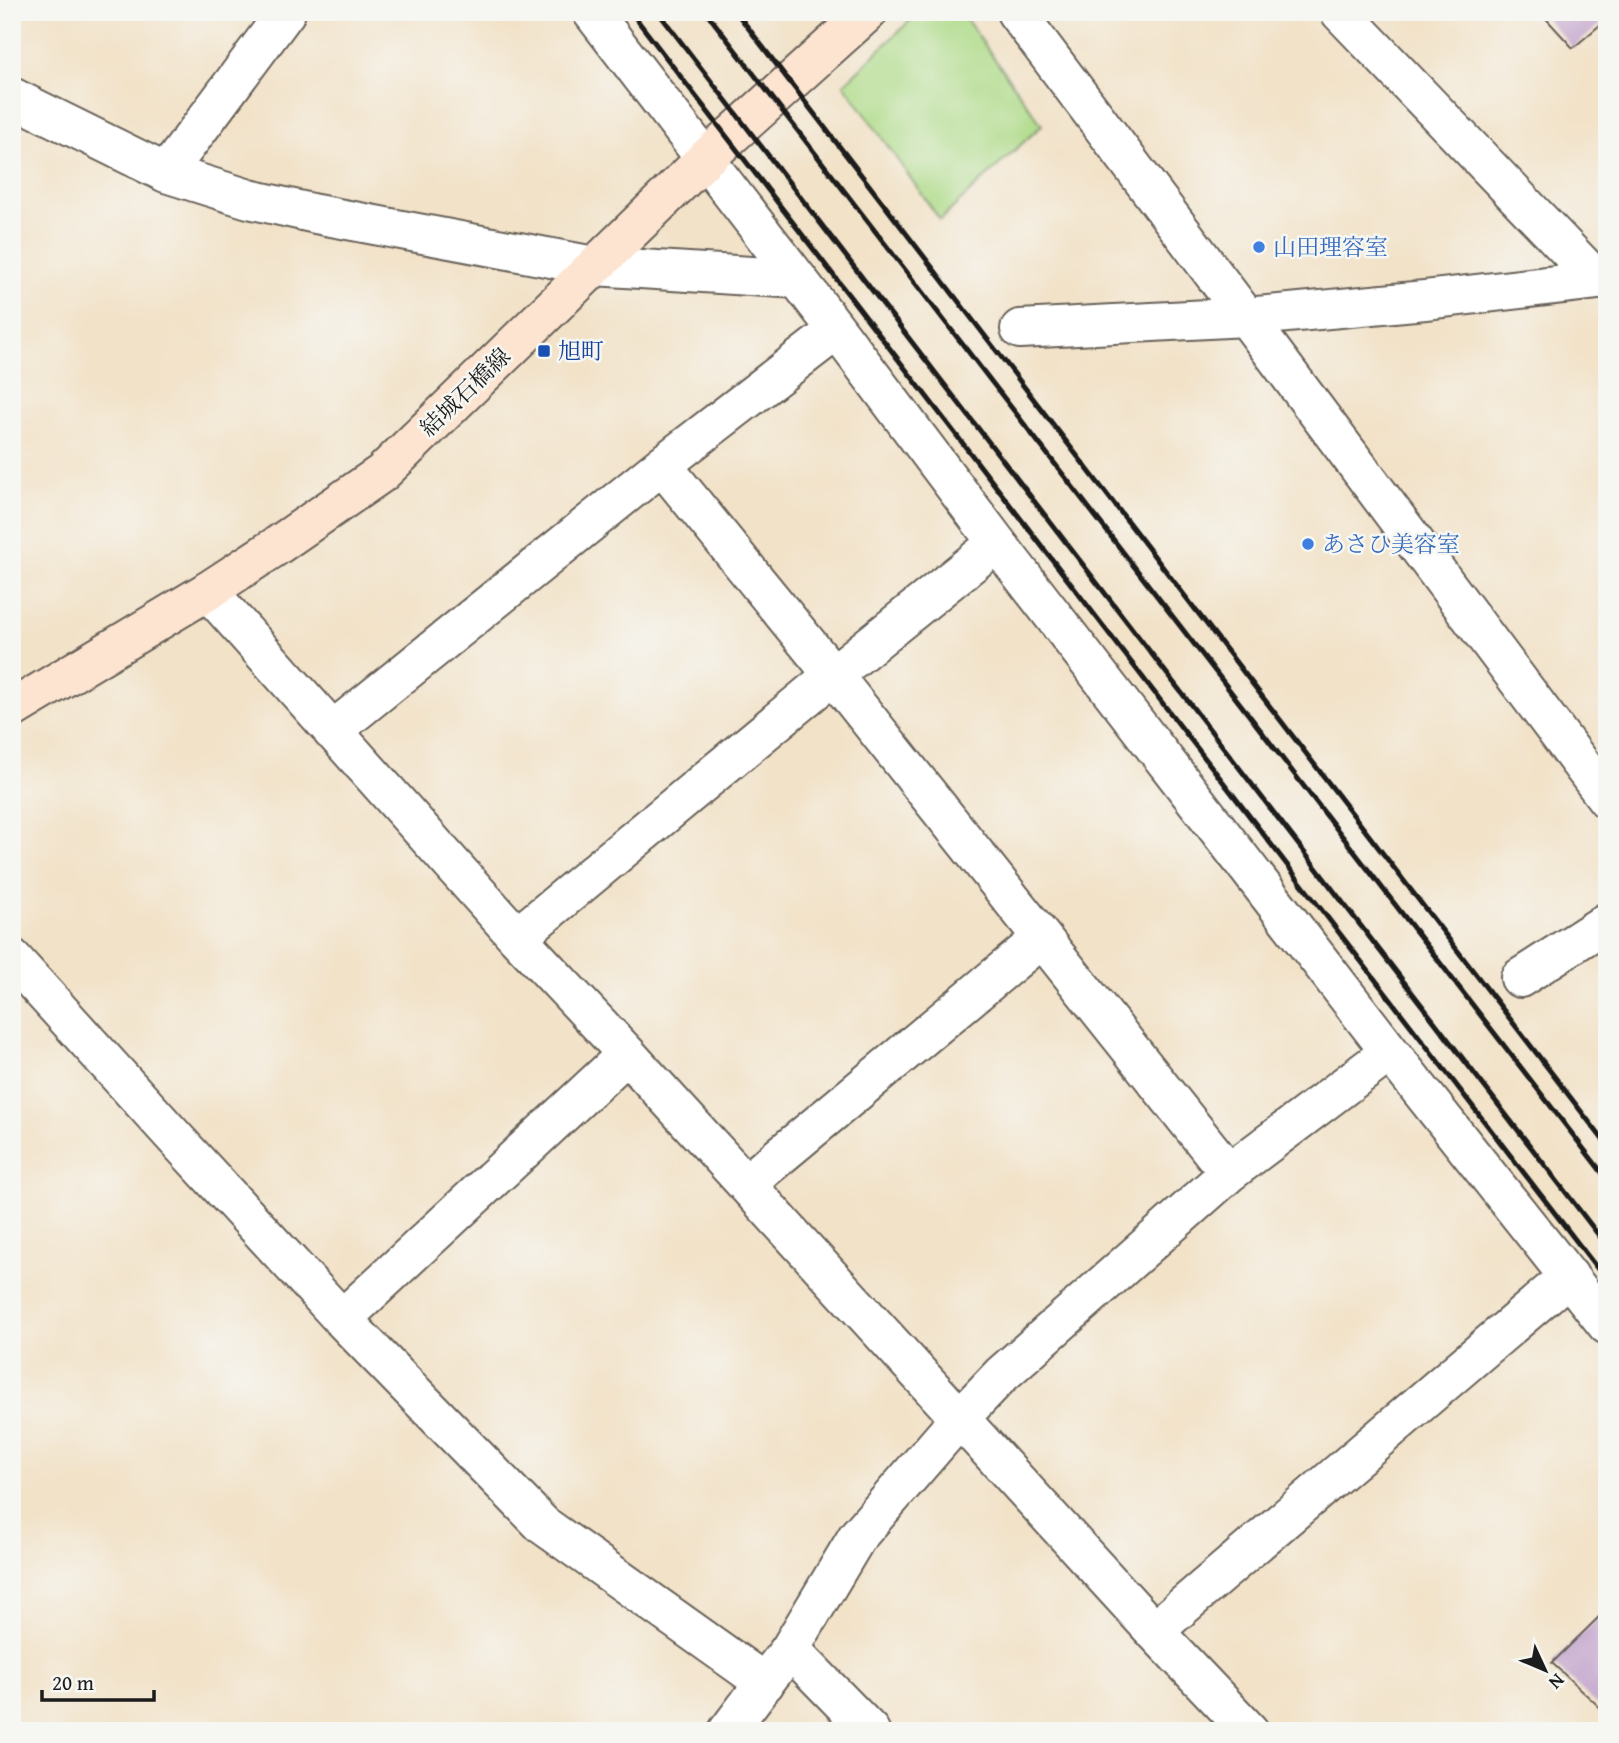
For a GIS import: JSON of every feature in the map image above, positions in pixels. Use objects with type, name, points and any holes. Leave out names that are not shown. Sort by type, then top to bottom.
[{"type":"main road","name":"結城石橋線","points":[[12,709],[208,591],[382,473],[705,159],[868,12]]},
{"type":"street","points":[[166,173],[286,12]]},
{"type":"street","points":[[592,12],[1390,1052],[1607,1325]]},
{"type":"street","points":[[1016,12],[1607,799]]},
{"type":"street","points":[[1340,12],[1602,280]]},
{"type":"street","points":[[12,97],[166,173],[249,199],[594,266],[797,279]]},
{"type":"street","points":[[1020,329],[1246,317],[1602,280]]},
{"type":"street","points":[[332,731],[662,465],[837,330]]},
{"type":"street","points":[[662,465],[833,675],[1229,1173]]},
{"type":"street","points":[[517,937],[997,543]]},
{"type":"street","points":[[208,591],[517,937],[1249,1731]]},
{"type":"street","points":[[1520,978],[1607,922]]},
{"type":"street","points":[[746,1184],[1042,938]]},
{"type":"street","points":[[12,958],[342,1318],[543,1525],[765,1683]]},
{"type":"street","points":[[729,1731],[790,1649],[857,1537],[959,1419],[1001,1375],[1229,1173],[1390,1052]]},
{"type":"street","points":[[342,1318],[627,1054]]},
{"type":"street","points":[[1154,1631],[1569,1276]]},
{"type":"street","points":[[790,1649],[870,1731]]},
{"type":"green space","points":[[919,12],[961,12],[1042,125],[940,220],[844,84]]},
{"type":"building","points":[[1540,12],[1607,12],[1607,19],[1573,48]]},
{"type":"building","points":[[1607,1609],[1607,1714],[1552,1663]]},
{"type":"railway","points":[[631,12],[1607,1281]]},
{"type":"railway","points":[[658,12],[1607,1246]]},
{"type":"railway","points":[[706,12],[1607,1179]]},
{"type":"railway","points":[[736,12],[1607,1145]]},
{"type":"place","name":"山田理容室","points":[[1259,247]]},
{"type":"place","name":"旭町","points":[[544,351]]},
{"type":"place","name":"あさひ美容室","points":[[1308,544]]}]
